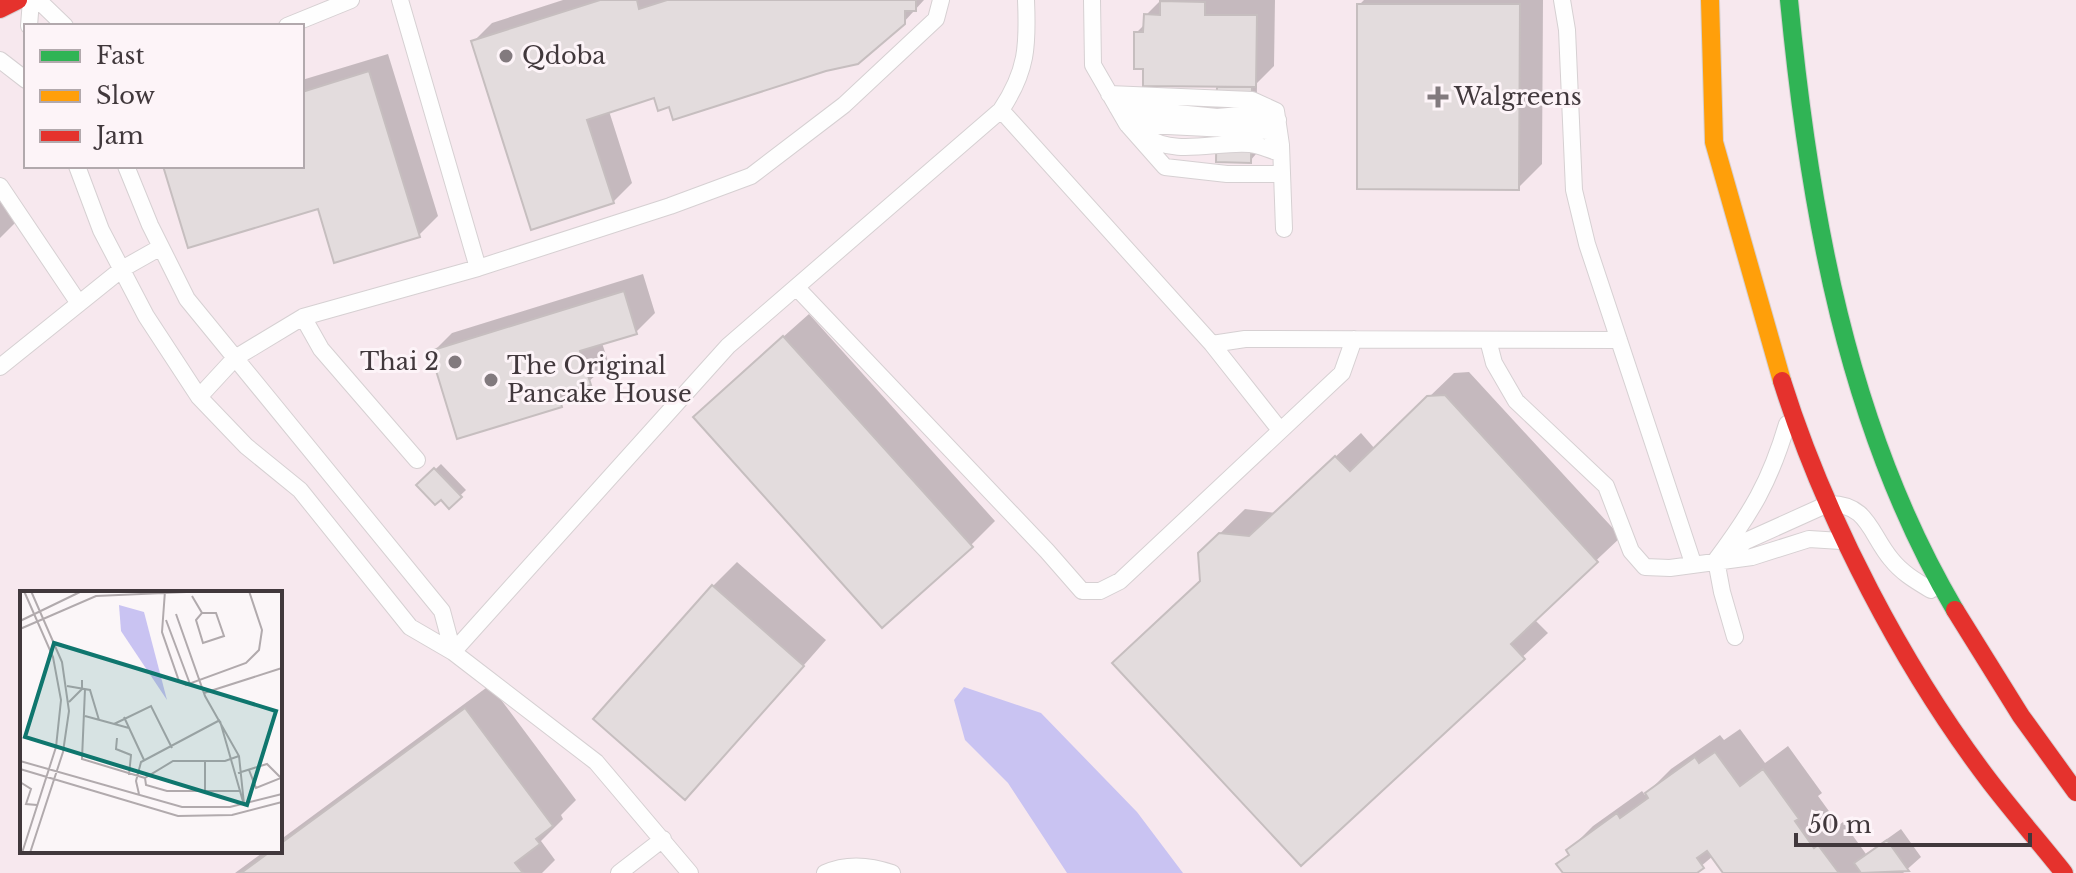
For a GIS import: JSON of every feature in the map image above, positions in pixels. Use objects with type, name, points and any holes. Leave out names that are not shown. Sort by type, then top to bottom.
[{"type":"main road","points":[[0,9],[18,0]]},
{"type":"main road","points":[[1710,0],[1714,142],[1767,335],[1791,410],[1828,504],[1891,628],[1931,696],[1990,782],[2064,873]]},
{"type":"main road","points":[[1789,0],[1806,160],[1818,224],[1867,407],[1908,520],[1949,600],[2014,709],[2076,792]]},
{"type":"lane","points":[[29,24],[31,0]]},
{"type":"lane","points":[[38,0],[63,24]]},
{"type":"lane","points":[[292,24],[351,0]]},
{"type":"lane","points":[[400,0],[478,268]]},
{"type":"lane","points":[[199,397],[235,358],[303,317],[478,268],[670,206],[751,176],[844,105],[936,19],[941,0]]},
{"type":"lane","points":[[453,652],[728,346],[1001,110],[1016,88],[1024,65],[1026,0]]},
{"type":"lane","points":[[1092,0],[1093,65],[1127,124],[1165,167],[1227,174],[1282,174]]},
{"type":"lane","points":[[1562,0],[1567,30],[1574,190],[1587,244],[1693,563]]},
{"type":"lane","points":[[0,60],[24,78]]},
{"type":"lane","points":[[1113,100],[1252,100],[1276,111],[1281,149],[1284,229]]},
{"type":"lane","points":[[1001,110],[1212,344],[1280,430]]},
{"type":"lane","points":[[1127,124],[1268,131],[1281,149]]},
{"type":"lane","points":[[78,168],[101,230],[146,316],[199,397],[246,446],[300,490],[410,627],[453,652],[596,762],[690,873]]},
{"type":"lane","points":[[127,168],[187,299],[442,611],[453,652]]},
{"type":"lane","points":[[0,186],[78,302]]},
{"type":"lane","points":[[0,367],[122,269],[161,247]]},
{"type":"lane","points":[[797,288],[1082,591],[1100,591],[1120,581],[1342,373],[1354,339]]},
{"type":"lane","points":[[303,317],[321,349],[417,460]]},
{"type":"lane","points":[[1212,344],[1245,339],[1619,340]]},
{"type":"lane","points":[[1488,340],[1494,363],[1516,401],[1606,486],[1631,551],[1645,567],[1670,568],[1752,557],[1809,539],[1846,542]]},
{"type":"lane","points":[[1735,637],[1716,560],[1751,513],[1765,486],[1791,410]]},
{"type":"lane","points":[[1716,560],[1746,541],[1828,504],[1840,504],[1853,508],[1865,519],[1890,558],[1908,576],[1949,600]]},
{"type":"lane","points":[[619,873],[663,839]]},
{"type":"lane","points":[[825,873],[842,865],[877,868],[892,873]]},
{"type":"shaded area","points":[[0,0],[2076,0],[2076,873],[0,873]]},
{"type":"shaded area","points":[[964,687],[1041,713],[1137,812],[1183,873],[1067,873],[1008,783],[965,740],[954,700]]},
{"type":"building","points":[[600,0],[637,0],[639,9],[667,0],[916,0],[916,11],[905,11],[905,24],[858,64],[826,71],[673,120],[669,107],[658,111],[654,98],[587,120],[614,203],[531,230],[471,41]]},
{"type":"building","points":[[1160,1],[1205,2],[1205,15],[1257,15],[1256,87],[1143,86],[1143,69],[1134,69],[1134,32],[1143,32],[1144,14],[1160,15]]},
{"type":"building","name":"Walgreens","points":[[1357,4],[1520,4],[1519,190],[1357,189]]},
{"type":"building","points":[[369,71],[420,237],[334,263],[318,209],[188,248],[164,168],[304,168],[304,91]]},
{"type":"building","points":[[1217,87],[1252,87],[1251,163],[1216,162]]},
{"type":"building","points":[[624,291],[637,334],[580,351],[591,385],[559,395],[562,407],[457,439],[430,351]]},
{"type":"building","points":[[783,336],[973,547],[882,628],[693,417]]},
{"type":"building","points":[[1445,395],[1598,562],[1511,644],[1525,659],[1301,866],[1112,663],[1200,581],[1198,553],[1219,533],[1249,536],[1335,456],[1350,471],[1427,396]]},
{"type":"building","points":[[434,468],[462,497],[449,509],[441,500],[435,505],[416,485]]},
{"type":"building","points":[[712,585],[804,666],[685,800],[593,719]]},
{"type":"building","points":[[465,708],[553,826],[536,839],[540,844],[515,863],[523,873],[241,873],[268,853],[282,853],[282,843]]},
{"type":"building","points":[[1715,752],[1740,786],[1763,769],[1799,819],[1795,821],[1814,848],[1818,845],[1839,873],[1723,873],[1707,851],[1697,858],[1704,868],[1697,873],[1563,873],[1556,864],[1569,855],[1566,850],[1617,813],[1620,818],[1648,798],[1645,793],[1695,757],[1699,763]]},
{"type":"building","points":[[1887,840],[1909,871],[1861,873],[1854,863]]},
{"type":"traffic: fast","points":[[1789,0],[1808,158],[1839,315],[1860,392],[1886,467],[1918,540],[1955,610]]},
{"type":"traffic: slow","points":[[1710,0],[1714,142],[1782,381]]},
{"type":"traffic: jam","points":[[0,9],[18,0]]},
{"type":"traffic: jam","points":[[1782,381],[1844,538],[1898,642],[1959,739],[2064,873]]},
{"type":"traffic: jam","points":[[1955,610],[2021,716],[2076,792]]},
{"type":"place","name":"Qdoba","points":[[506,56]]},
{"type":"place","name":"Walgreens","points":[[1438,97]]},
{"type":"place","name":"Thai 2","points":[[455,362]]},
{"type":"place","name":"The Original Pancake House","points":[[491,380]]}]
